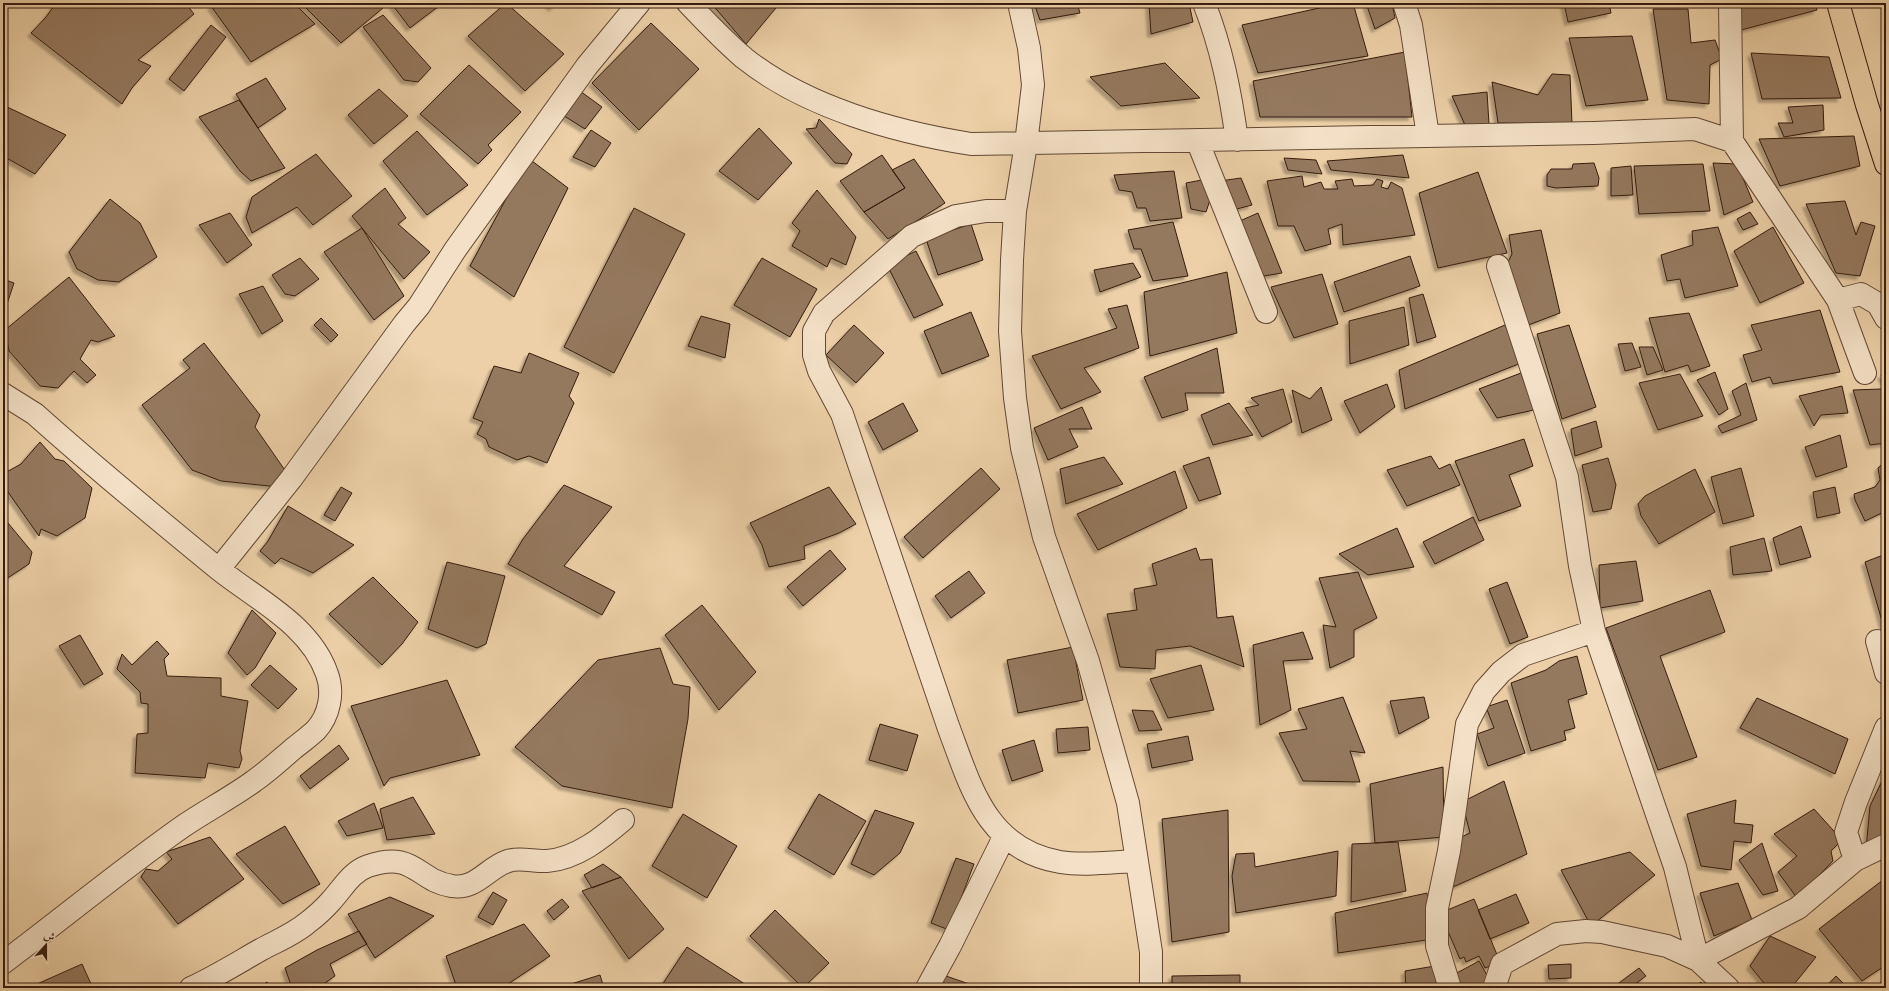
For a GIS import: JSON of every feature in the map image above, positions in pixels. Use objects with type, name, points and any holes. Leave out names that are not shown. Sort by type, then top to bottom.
[{"type":"main road","points":[[1838,3],[1867,105],[1886,164]]},
{"type":"street","points":[[219,569],[291,479],[404,324],[420,306],[455,250],[587,66],[639,3]]},
{"type":"street","points":[[688,3],[709,26],[745,58],[774,78],[842,112],[935,138],[971,144],[1237,140],[1695,129],[1732,141]]},
{"type":"street","points":[[1019,3],[1029,48],[1033,85],[1026,144],[1014,211],[1010,331],[1015,398],[1022,448],[1044,537],[1088,661],[1116,755],[1128,803],[1150,952],[1151,988]]},
{"type":"street","points":[[1204,3],[1213,25],[1229,82],[1237,140]]},
{"type":"street","points":[[1404,3],[1411,25],[1428,136]]},
{"type":"street","points":[[1730,3],[1732,141],[1838,300],[1866,372]]},
{"type":"street","points":[[1197,140],[1266,312]]},
{"type":"street","points":[[1014,211],[986,211],[956,216],[912,236],[824,313],[818,322],[813,339],[814,356],[819,371],[842,414],[875,515],[964,768],[984,812],[1004,837],[1027,851],[1060,862],[1136,861]]},
{"type":"street","points":[[1498,266],[1567,477],[1580,566],[1594,632],[1675,867],[1698,960]]},
{"type":"street","points":[[1838,300],[1861,294],[1878,304],[1886,318]]},
{"type":"street","points":[[3,394],[35,414],[219,569],[292,624],[317,653],[330,684],[330,698],[327,710],[316,730],[253,782],[204,812],[138,858],[3,962]]},
{"type":"street","points":[[1450,988],[1437,946],[1437,908],[1449,851],[1467,724],[1484,691],[1501,672],[1523,655],[1594,632]]},
{"type":"street","points":[[1877,641],[1886,673]]},
{"type":"street","points":[[1855,860],[1846,832],[1856,802],[1886,728]]},
{"type":"street","points":[[191,988],[305,925],[331,902],[347,881],[366,867],[382,862],[402,862],[439,882],[450,886],[463,887],[470,885],[508,861],[549,861],[563,858],[602,838],[623,820]]},
{"type":"street","points":[[927,988],[950,946],[1004,837]]},
{"type":"street","points":[[1698,960],[1798,908],[1855,860],[1886,845]]},
{"type":"street","points":[[1494,988],[1502,964],[1557,934],[1586,931],[1602,932],[1667,946],[1698,960],[1728,988]]},
{"type":"building","points":[[56,3],[192,3],[187,5],[194,14],[138,60],[151,66],[132,88],[122,104],[31,33],[46,17]]},
{"type":"building","points":[[215,3],[294,3],[315,24],[251,62],[211,6]]},
{"type":"building","points":[[301,3],[378,3],[383,8],[341,43]]},
{"type":"building","points":[[391,3],[443,3],[410,28]]},
{"type":"building","points":[[506,3],[564,54],[525,91],[468,36]]},
{"type":"building","points":[[548,3],[557,3],[552,8]]},
{"type":"building","points":[[711,3],[780,3],[746,44]]},
{"type":"building","points":[[1034,3],[1077,3],[1080,13],[1040,20]]},
{"type":"building","points":[[1149,3],[1189,3],[1193,22],[1151,34]]},
{"type":"building","points":[[1342,3],[1353,3],[1368,56],[1258,73],[1242,25]]},
{"type":"building","points":[[1366,3],[1392,3],[1395,18],[1375,29]]},
{"type":"building","points":[[1564,3],[1609,3],[1611,13],[1568,22]]},
{"type":"building","points":[[1740,3],[1815,3],[1817,10],[1741,30]]},
{"type":"building","points":[[1653,9],[1688,9],[1691,43],[1715,40],[1722,59],[1710,65],[1709,104],[1667,100]]},
{"type":"building","points":[[383,15],[431,68],[418,82],[404,80],[363,27]]},
{"type":"building","points":[[651,23],[699,69],[639,130],[592,83]]},
{"type":"building","points":[[211,25],[226,37],[184,91],[169,79]]},
{"type":"building","points":[[1632,36],[1648,100],[1586,106],[1569,38]]},
{"type":"building","points":[[1405,52],[1412,117],[1260,117],[1253,81]]},
{"type":"building","points":[[1751,53],[1829,57],[1841,98],[1762,99]]},
{"type":"building","points":[[1165,63],[1200,98],[1121,106],[1090,77]]},
{"type":"building","points":[[469,65],[521,112],[488,145],[492,150],[478,164],[420,114]]},
{"type":"building","points":[[1552,74],[1570,75],[1572,124],[1498,123],[1492,82],[1538,95]]},
{"type":"building","points":[[266,78],[286,109],[258,128],[236,94]]},
{"type":"building","points":[[379,89],[408,116],[374,144],[348,115]]},
{"type":"building","points":[[580,91],[602,107],[585,129],[561,114]]},
{"type":"building","points":[[1487,92],[1489,124],[1465,125],[1452,96]]},
{"type":"building","points":[[239,100],[285,168],[251,181],[240,171],[199,117]]},
{"type":"building","points":[[3,105],[66,135],[35,174],[3,156]]},
{"type":"building","points":[[1823,105],[1824,130],[1784,137],[1778,123],[1793,123],[1788,107]]},
{"type":"building","points":[[819,119],[852,154],[847,164],[835,163],[806,129],[816,128]]},
{"type":"building","points":[[759,128],[792,163],[758,200],[719,171]]},
{"type":"building","points":[[591,130],[611,143],[595,167],[573,157]]},
{"type":"building","points":[[417,131],[468,185],[427,215],[383,161]]},
{"type":"building","points":[[1854,136],[1860,166],[1780,186],[1759,139]]},
{"type":"building","points":[[316,154],[352,196],[313,225],[297,207],[252,233],[246,217],[252,197]]},
{"type":"building","points":[[882,155],[905,188],[864,212],[840,181]]},
{"type":"building","points":[[1403,155],[1409,178],[1331,170],[1327,161]]},
{"type":"building","points":[[528,158],[568,188],[514,297],[470,266]]},
{"type":"building","points":[[1284,158],[1316,160],[1322,174],[1288,170]]},
{"type":"building","points":[[914,159],[945,203],[888,239],[864,212],[905,188],[892,170]]},
{"type":"building","points":[[1594,163],[1599,178],[1598,186],[1556,188],[1547,186],[1547,175],[1551,169],[1572,169],[1573,164]]},
{"type":"building","points":[[1713,163],[1737,164],[1753,202],[1724,215]]},
{"type":"building","points":[[1703,164],[1710,211],[1639,214],[1634,166]]},
{"type":"building","points":[[1631,166],[1633,195],[1611,196],[1611,168]]},
{"type":"building","points":[[1174,171],[1182,218],[1150,221],[1146,208],[1137,208],[1132,192],[1119,190],[1114,175]]},
{"type":"building","points":[[1478,172],[1507,253],[1438,268],[1419,193]]},
{"type":"building","points":[[1302,176],[1304,187],[1321,182],[1324,189],[1338,189],[1335,181],[1352,179],[1354,186],[1373,185],[1377,179],[1383,181],[1381,187],[1388,189],[1391,182],[1402,188],[1415,235],[1343,245],[1342,224],[1328,229],[1331,244],[1305,251],[1294,226],[1278,226],[1267,181]]},
{"type":"building","points":[[1241,178],[1252,205],[1229,211],[1220,181]]},
{"type":"building","points":[[1207,179],[1211,197],[1206,212],[1191,209],[1186,183]]},
{"type":"building","points":[[385,188],[406,218],[398,224],[430,252],[404,279],[352,216]]},
{"type":"building","points":[[817,190],[856,237],[846,265],[831,258],[827,267],[792,246],[800,231],[792,223]]},
{"type":"building","points":[[110,199],[140,223],[157,257],[119,282],[98,280],[77,269],[69,252]]},
{"type":"building","points":[[1845,201],[1856,235],[1861,222],[1875,226],[1860,276],[1836,273],[1806,204]]},
{"type":"building","points":[[634,208],[685,234],[614,373],[564,347]]},
{"type":"building","points":[[1750,212],[1758,224],[1743,230],[1737,219]]},
{"type":"building","points":[[230,213],[252,245],[227,263],[199,225]]},
{"type":"building","points":[[1258,213],[1282,273],[1264,276],[1233,224]]},
{"type":"building","points":[[1173,222],[1188,276],[1153,281],[1141,249],[1134,249],[1128,230]]},
{"type":"building","points":[[971,224],[983,260],[938,275],[926,239]]},
{"type":"building","points":[[1718,227],[1738,286],[1685,298],[1680,279],[1667,281],[1661,255],[1693,245],[1692,231]]},
{"type":"building","points":[[1773,227],[1804,283],[1760,303],[1734,251]]},
{"type":"building","points":[[362,228],[404,296],[374,320],[324,252]]},
{"type":"building","points":[[1541,230],[1560,313],[1523,327],[1508,262],[1512,254],[1509,235]]},
{"type":"building","points":[[916,251],[943,305],[914,318],[887,265]]},
{"type":"building","points":[[1410,256],[1420,286],[1344,312],[1334,282]]},
{"type":"building","points":[[300,258],[319,279],[295,296],[285,294],[272,275]]},
{"type":"building","points":[[762,258],[817,289],[790,337],[734,305]]},
{"type":"building","points":[[1133,263],[1141,277],[1100,292],[1094,270]]},
{"type":"building","points":[[1227,272],[1237,333],[1150,356],[1144,292]]},
{"type":"building","points":[[1322,274],[1338,324],[1294,338],[1271,287]]},
{"type":"building","points":[[69,277],[115,336],[98,342],[91,340],[80,359],[96,375],[87,383],[74,371],[58,388],[40,386],[9,351],[5,330]]},
{"type":"building","points":[[3,279],[14,283],[3,316]]},
{"type":"building","points":[[263,286],[283,321],[262,334],[239,294]]},
{"type":"building","points":[[1423,294],[1436,337],[1417,343],[1409,298]]},
{"type":"building","points":[[1127,305],[1139,348],[1084,368],[1101,392],[1061,409],[1032,356],[1117,328],[1108,309]]},
{"type":"building","points":[[1404,307],[1409,345],[1350,364],[1349,321]]},
{"type":"building","points":[[1820,310],[1840,372],[1773,384],[1770,377],[1752,382],[1743,355],[1762,350],[1751,325]]},
{"type":"building","points":[[971,312],[989,356],[942,374],[924,331]]},
{"type":"building","points":[[1689,313],[1710,366],[1691,372],[1688,365],[1665,372],[1649,318]]},
{"type":"building","points":[[701,316],[730,324],[725,358],[688,346]]},
{"type":"building","points":[[321,318],[338,335],[331,342],[314,325]]},
{"type":"building","points":[[854,325],[884,353],[856,383],[826,355]]},
{"type":"building","points":[[1505,325],[1521,363],[1405,409],[1399,370]]},
{"type":"building","points":[[1569,325],[1596,407],[1562,419],[1537,334]]},
{"type":"building","points":[[204,343],[260,415],[255,427],[291,479],[279,487],[221,481],[192,470],[142,405],[190,368],[183,360]]},
{"type":"building","points":[[1632,343],[1641,367],[1625,371],[1618,344]]},
{"type":"building","points":[[1639,347],[1653,347],[1663,370],[1647,375]]},
{"type":"building","points":[[1217,348],[1224,393],[1185,393],[1188,410],[1162,418],[1144,377]]},
{"type":"building","points":[[529,353],[579,373],[569,396],[574,403],[547,463],[529,456],[517,460],[489,447],[486,439],[477,434],[483,422],[473,418],[494,366],[521,373]]},
{"type":"building","points":[[1715,372],[1728,409],[1719,415],[1697,380]]},
{"type":"building","points":[[1521,373],[1534,410],[1497,418],[1479,389]]},
{"type":"building","points":[[1680,374],[1703,416],[1658,430],[1639,383]]},
{"type":"building","points":[[1886,374],[1886,385],[1881,375]]},
{"type":"building","points":[[1746,383],[1757,420],[1722,433],[1718,426],[1741,415],[1732,391]]},
{"type":"building","points":[[1387,384],[1395,407],[1360,433],[1344,401]]},
{"type":"building","points":[[1842,386],[1848,413],[1821,415],[1814,426],[1799,396]]},
{"type":"building","points":[[1321,387],[1332,420],[1302,433],[1292,390],[1310,399]]},
{"type":"building","points":[[1283,389],[1292,422],[1262,437],[1245,408],[1259,405],[1251,398]]},
{"type":"building","points":[[1881,389],[1886,402],[1886,443],[1870,445],[1853,390]]},
{"type":"building","points":[[903,403],[918,431],[883,450],[868,422]]},
{"type":"building","points":[[1229,403],[1253,435],[1213,445],[1201,415]]},
{"type":"building","points":[[1082,407],[1092,429],[1069,429],[1078,447],[1048,460],[1034,428]]},
{"type":"building","points":[[1596,421],[1602,447],[1575,456],[1571,429]]},
{"type":"building","points":[[1840,435],[1847,467],[1816,477],[1805,447]]},
{"type":"building","points":[[1524,439],[1533,466],[1509,475],[1521,506],[1479,521],[1455,461]]},
{"type":"building","points":[[40,442],[55,459],[64,461],[92,488],[85,518],[57,536],[41,529],[39,536],[3,485],[3,474],[21,464]]},
{"type":"building","points":[[1431,456],[1439,469],[1450,464],[1460,485],[1407,506],[1387,470]]},
{"type":"building","points":[[1104,457],[1123,484],[1066,504],[1060,469]]},
{"type":"building","points":[[1209,457],[1221,494],[1199,501],[1183,466]]},
{"type":"building","points":[[1608,458],[1616,485],[1611,509],[1593,512],[1582,465]]},
{"type":"building","points":[[1886,461],[1886,511],[1865,521],[1855,500],[1854,494],[1875,487],[1880,480],[1878,468]]},
{"type":"building","points":[[981,468],[1000,489],[923,558],[904,537]]},
{"type":"building","points":[[1741,468],[1754,516],[1723,524],[1711,477]]},
{"type":"building","points":[[1695,469],[1715,512],[1659,544],[1641,516],[1638,504],[1645,496]]},
{"type":"building","points":[[1175,471],[1187,508],[1098,550],[1077,514]]},
{"type":"building","points":[[564,485],[612,507],[564,566],[615,592],[602,615],[508,564],[523,539]]},
{"type":"building","points":[[341,487],[352,493],[335,521],[324,515]]},
{"type":"building","points":[[829,487],[856,524],[839,533],[804,546],[805,559],[769,567],[762,545],[750,523]]},
{"type":"building","points":[[1835,487],[1840,513],[1817,518],[1813,492]]},
{"type":"building","points":[[288,506],[354,545],[313,573],[281,558],[275,564],[260,551],[268,541]]},
{"type":"building","points":[[3,517],[32,552],[29,564],[3,581]]},
{"type":"building","points":[[1473,517],[1484,540],[1435,564],[1423,542]]},
{"type":"building","points":[[1801,526],[1811,557],[1780,565],[1773,538]]},
{"type":"building","points":[[1397,528],[1414,567],[1368,575],[1339,554]]},
{"type":"building","points":[[1764,538],[1772,571],[1733,575],[1730,547]]},
{"type":"building","points":[[1196,548],[1200,560],[1212,559],[1217,618],[1233,616],[1244,667],[1190,646],[1156,650],[1155,669],[1120,667],[1107,614],[1137,610],[1134,589],[1157,585],[1152,564]]},
{"type":"building","points":[[830,550],[846,569],[803,606],[787,587]]},
{"type":"building","points":[[1886,554],[1886,635],[1865,562]]},
{"type":"building","points":[[1636,561],[1643,601],[1600,608],[1599,565]]},
{"type":"building","points":[[447,562],[505,576],[486,644],[477,648],[428,629]]},
{"type":"building","points":[[969,571],[985,593],[951,618],[935,596]]},
{"type":"building","points":[[1358,572],[1377,618],[1354,630],[1354,657],[1330,668],[1323,625],[1336,627],[1319,578]]},
{"type":"building","points":[[373,577],[418,622],[402,644],[382,665],[329,614]]},
{"type":"building","points":[[1507,582],[1528,637],[1510,644],[1489,589]]},
{"type":"building","points":[[1710,590],[1725,632],[1660,656],[1697,757],[1658,770],[1606,628]]},
{"type":"building","points":[[702,605],[756,672],[719,710],[665,635]]},
{"type":"building","points":[[252,610],[276,633],[255,668],[247,675],[228,653]]},
{"type":"building","points":[[1303,632],[1313,659],[1283,661],[1291,710],[1260,725],[1253,645]]},
{"type":"building","points":[[80,635],[103,674],[84,685],[59,646]]},
{"type":"building","points":[[157,641],[169,654],[164,659],[167,676],[221,678],[221,696],[248,701],[240,751],[242,759],[239,768],[208,763],[205,778],[135,773],[137,734],[148,733],[148,704],[141,703],[140,692],[117,669],[122,654],[132,665]]},
{"type":"building","points":[[1073,647],[1083,700],[1018,713],[1007,660]]},
{"type":"building","points":[[660,648],[673,684],[690,687],[688,719],[672,808],[562,786],[515,747],[598,660]]},
{"type":"building","points":[[1577,656],[1587,694],[1568,700],[1575,728],[1564,731],[1566,740],[1531,751],[1511,683],[1546,670],[1559,661]]},
{"type":"building","points":[[270,665],[297,689],[278,709],[251,685]]},
{"type":"building","points":[[1201,665],[1214,710],[1168,718],[1150,679]]},
{"type":"building","points":[[447,680],[480,755],[390,778],[384,786],[351,706]]},
{"type":"building","points":[[1343,697],[1365,753],[1350,751],[1360,782],[1303,781],[1279,733],[1307,729],[1298,709]]},
{"type":"building","points":[[1424,697],[1429,718],[1399,734],[1390,701]]},
{"type":"building","points":[[1757,698],[1848,739],[1835,774],[1740,728]]},
{"type":"building","points":[[1507,700],[1525,753],[1488,766],[1477,734],[1494,728],[1486,707]]},
{"type":"building","points":[[1132,710],[1153,711],[1162,730],[1139,731]]},
{"type":"building","points":[[880,724],[918,735],[907,771],[869,760]]},
{"type":"building","points":[[1088,727],[1090,750],[1058,753],[1056,729]]},
{"type":"building","points":[[1188,736],[1193,760],[1152,768],[1147,744]]},
{"type":"building","points":[[1034,740],[1043,771],[1012,781],[1002,750]]},
{"type":"building","points":[[339,745],[349,759],[310,789],[300,776]]},
{"type":"building","points":[[1443,767],[1444,837],[1375,843],[1370,784]]},
{"type":"building","points":[[1886,773],[1886,831],[1866,849],[1870,806]]},
{"type":"building","points":[[1504,781],[1527,854],[1453,887],[1459,838],[1470,833],[1462,802]]},
{"type":"building","points":[[819,794],[866,821],[834,875],[788,848]]},
{"type":"building","points":[[413,797],[435,834],[387,840],[380,809]]},
{"type":"building","points":[[1736,800],[1734,823],[1753,825],[1751,843],[1734,841],[1731,870],[1701,866],[1687,814]]},
{"type":"building","points":[[374,803],[383,828],[347,836],[338,821]]},
{"type":"building","points":[[1814,809],[1842,840],[1831,851],[1833,861],[1797,898],[1778,872],[1797,856],[1774,834]]},
{"type":"building","points":[[875,810],[914,823],[900,853],[874,875],[851,864]]},
{"type":"building","points":[[1228,810],[1229,932],[1172,942],[1162,819]]},
{"type":"building","points":[[683,814],[737,846],[707,898],[652,866]]},
{"type":"building","points":[[285,826],[320,884],[283,904],[236,854]]},
{"type":"building","points":[[210,837],[244,879],[178,924],[141,877],[146,869],[158,871],[172,859],[166,852]]},
{"type":"building","points":[[1398,842],[1406,891],[1351,902],[1352,844]]},
{"type":"building","points":[[1762,843],[1778,891],[1763,895],[1739,860]]},
{"type":"building","points":[[1338,851],[1336,896],[1236,913],[1232,876],[1236,854],[1254,853],[1255,867]]},
{"type":"building","points":[[1630,852],[1655,875],[1591,926],[1561,870]]},
{"type":"building","points":[[956,858],[974,864],[949,930],[931,923]]},
{"type":"building","points":[[603,864],[621,877],[592,888],[584,875]]},
{"type":"building","points":[[621,877],[664,929],[629,959],[582,891]]},
{"type":"building","points":[[1883,880],[1886,883],[1886,965],[1862,981],[1819,929]]},
{"type":"building","points":[[1738,883],[1752,920],[1714,936],[1700,893]]},
{"type":"building","points":[[493,892],[507,900],[493,925],[478,917]]},
{"type":"building","points":[[1427,893],[1433,939],[1338,953],[1335,913]]},
{"type":"building","points":[[1516,894],[1529,923],[1490,939],[1478,910]]},
{"type":"building","points":[[390,897],[434,916],[375,958],[348,914]]},
{"type":"building","points":[[562,899],[569,907],[554,920],[547,911]]},
{"type":"building","points":[[1474,899],[1500,962],[1485,968],[1479,956],[1466,962],[1464,957],[1460,959],[1440,913]]},
{"type":"building","points":[[775,910],[829,963],[803,988],[750,936]]},
{"type":"building","points":[[524,924],[550,956],[502,988],[457,988],[446,956]]},
{"type":"building","points":[[359,931],[367,944],[330,964],[335,976],[318,988],[292,988],[285,968],[317,950]]},
{"type":"building","points":[[1770,936],[1816,957],[1791,988],[1768,988],[1750,966]]},
{"type":"building","points":[[687,947],[751,988],[660,988]]},
{"type":"building","points":[[1479,961],[1492,984],[1486,988],[1462,988],[1455,974]]},
{"type":"building","points":[[82,964],[91,984],[81,988],[28,988]]},
{"type":"building","points":[[1571,964],[1571,978],[1549,979],[1548,965]]},
{"type":"building","points":[[1441,965],[1442,987],[1406,988],[1405,971]]},
{"type":"building","points":[[1639,968],[1646,976],[1630,988],[1617,988],[1615,986]]},
{"type":"building","points":[[600,975],[604,988],[558,988]]},
{"type":"building","points":[[1240,975],[1240,988],[1172,988],[1172,976]]},
{"type":"building","points":[[946,976],[975,986],[975,988],[939,988]]},
{"type":"building","points":[[1836,976],[1848,988],[1825,988]]},
{"type":"building","points":[[1886,979],[1886,988],[1873,988]]},
{"type":"building","points":[[267,982],[270,988],[258,988]]},
{"type":"building","points":[[1701,982],[1706,988],[1693,988]]}]
